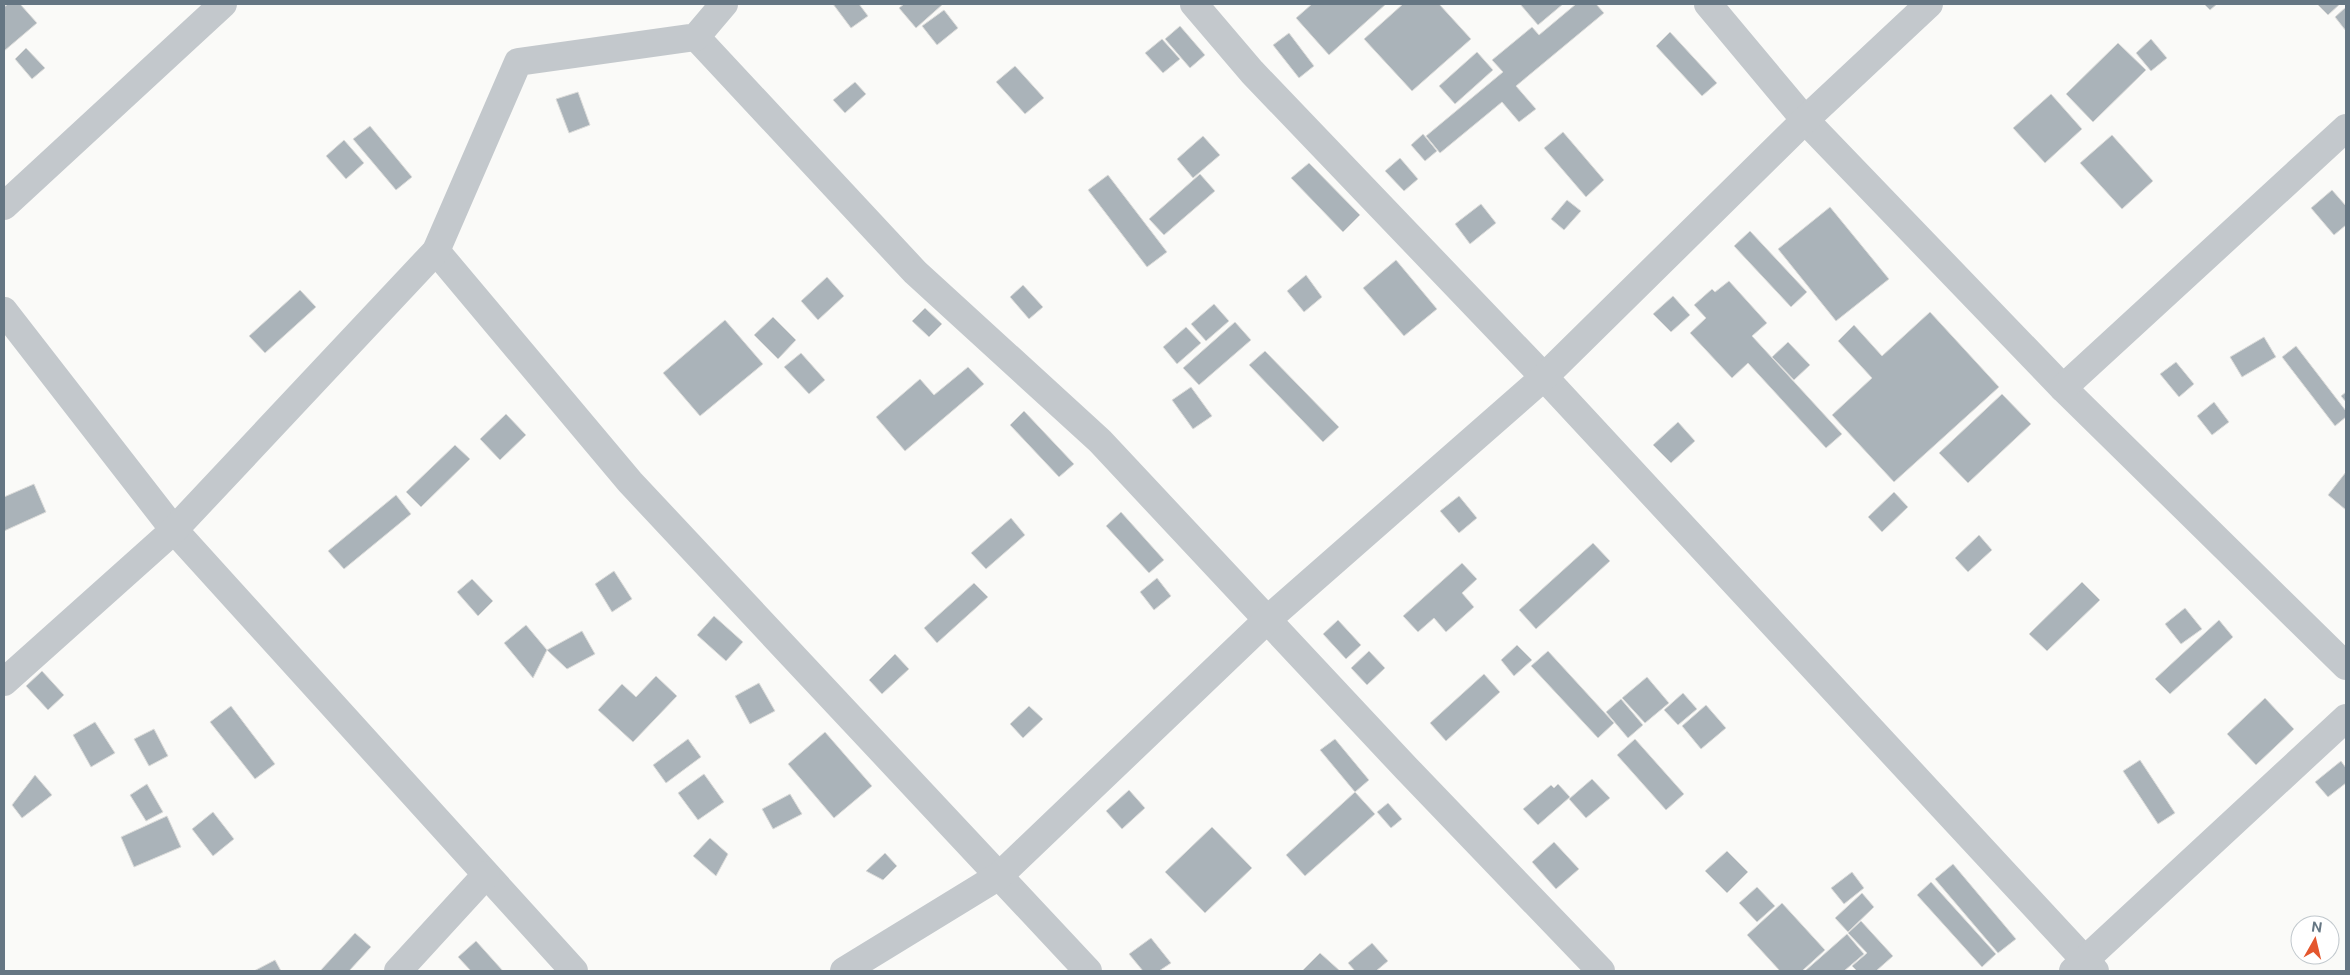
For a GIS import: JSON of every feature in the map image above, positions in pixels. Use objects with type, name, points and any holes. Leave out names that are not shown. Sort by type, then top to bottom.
[{"type":"street","points":[[4,206],[223,4]]},
{"type":"street","points":[[4,682],[174,530],[436,251],[518,62],[696,37],[724,4]]},
{"type":"street","points":[[1194,4],[1252,72],[1544,377],[2084,968],[2346,718]]},
{"type":"street","points":[[1708,4],[1805,120],[2063,388],[2346,666]]},
{"type":"street","points":[[844,971],[999,876],[1267,620],[1544,377],[1805,120],[1929,4]]},
{"type":"street","points":[[696,37],[915,272],[1100,441],[1267,620],[1601,971]]},
{"type":"street","points":[[2063,388],[2346,128]]},
{"type":"street","points":[[436,251],[630,482],[1088,971]]},
{"type":"street","points":[[4,312],[174,530],[574,971]]},
{"type":"street","points":[[398,971],[486,875]]},
{"type":"building","points":[[8,4],[20,4],[37,23],[4,51],[4,7]]},
{"type":"building","points":[[833,4],[859,4],[868,16],[851,28]]},
{"type":"building","points":[[904,4],[943,4],[916,28],[899,8]]},
{"type":"building","points":[[1312,4],[1386,4],[1329,55],[1296,18]]},
{"type":"building","points":[[1403,4],[1439,4],[1471,39],[1412,91],[1364,39]]},
{"type":"building","points":[[1520,4],[1563,4],[1538,25]]},
{"type":"building","points":[[1576,4],[1596,4],[1604,13],[1516,86],[1536,109],[1519,122],[1502,102],[1440,153],[1426,136],[1503,72],[1492,60],[1532,27],[1539,35]]},
{"type":"building","points":[[2204,4],[2217,4],[2210,10]]},
{"type":"building","points":[[2317,4],[2340,4],[2328,15]]},
{"type":"building","points":[[2346,7],[2346,31],[2335,17]]},
{"type":"building","points":[[944,10],[958,28],[937,45],[922,26]]},
{"type":"building","points":[[1180,26],[1205,55],[1190,68],[1165,39]]},
{"type":"building","points":[[1670,32],[1717,83],[1702,96],[1656,46]]},
{"type":"building","points":[[1289,33],[1314,66],[1299,78],[1273,45]]},
{"type":"building","points":[[1162,39],[1180,59],[1163,73],[1145,53]]},
{"type":"building","points":[[2151,39],[2167,58],[2151,71],[2136,53]]},
{"type":"building","points":[[2118,43],[2146,70],[2093,122],[2066,94]]},
{"type":"building","points":[[26,48],[45,68],[32,79],[15,59]]},
{"type":"building","points":[[1477,52],[1493,70],[1455,104],[1439,86]]},
{"type":"building","points":[[1015,66],[1044,98],[1025,114],[996,82]]},
{"type":"building","points":[[855,82],[866,94],[845,113],[833,100]]},
{"type":"building","points":[[578,92],[590,125],[569,133],[556,99]]},
{"type":"building","points":[[2051,94],[2082,129],[2045,163],[2013,128]]},
{"type":"building","points":[[370,126],[412,177],[396,190],[353,139]]},
{"type":"building","points":[[1563,132],[1604,180],[1586,197],[1544,148]]},
{"type":"building","points":[[1423,134],[1437,151],[1425,161],[1411,145]]},
{"type":"building","points":[[2112,135],[2153,181],[2122,209],[2080,163]]},
{"type":"building","points":[[1203,136],[1220,155],[1193,178],[1177,159]]},
{"type":"building","points":[[344,140],[364,163],[346,179],[326,156]]},
{"type":"building","points":[[1400,158],[1418,179],[1404,191],[1385,171]]},
{"type":"building","points":[[1309,163],[1360,215],[1343,232],[1291,178]]},
{"type":"building","points":[[1200,174],[1215,191],[1164,235],[1149,219]]},
{"type":"building","points":[[1108,175],[1167,252],[1147,267],[1088,190]]},
{"type":"building","points":[[2332,190],[2346,206],[2346,225],[2334,235],[2311,208]]},
{"type":"building","points":[[1567,200],[1581,211],[1564,230],[1551,219]]},
{"type":"building","points":[[1481,204],[1496,223],[1470,244],[1455,224]]},
{"type":"building","points":[[1830,207],[1889,279],[1836,321],[1778,249]]},
{"type":"building","points":[[1750,231],[1807,292],[1791,307],[1734,246]]},
{"type":"building","points":[[1396,260],[1437,309],[1404,336],[1363,288]]},
{"type":"building","points":[[1306,275],[1322,297],[1304,312],[1287,291]]},
{"type":"building","points":[[827,277],[844,296],[818,320],[801,301]]},
{"type":"building","points":[[1729,281],[1767,323],[1752,336],[1842,434],[1826,448],[1748,363],[1732,378],[1690,333],[1706,318],[1694,305],[1712,289],[1715,292]]},
{"type":"building","points":[[1023,285],[1043,307],[1029,319],[1010,297]]},
{"type":"building","points":[[300,290],[316,307],[265,353],[249,336]]},
{"type":"building","points":[[1673,296],[1690,315],[1671,332],[1653,314]]},
{"type":"building","points":[[1214,304],[1229,321],[1206,341],[1191,324]]},
{"type":"building","points":[[925,308],[942,324],[929,337],[912,321]]},
{"type":"building","points":[[1930,312],[1999,387],[1894,482],[1832,415],[1872,378],[1838,341],[1854,325],[1882,356]]},
{"type":"building","points":[[773,317],[796,340],[778,359],[754,335]]},
{"type":"building","points":[[725,320],[763,364],[700,416],[663,373]]},
{"type":"building","points":[[1235,322],[1251,340],[1199,385],[1183,368]]},
{"type":"building","points":[[1186,327],[1201,343],[1177,364],[1163,347]]},
{"type":"building","points":[[2264,337],[2276,357],[2242,377],[2230,357]]},
{"type":"building","points":[[1788,342],[1810,365],[1794,380],[1772,357]]},
{"type":"building","points":[[2296,346],[2346,411],[2346,417],[2335,426],[2282,357]]},
{"type":"building","points":[[1265,351],[1339,427],[1323,442],[1249,365]]},
{"type":"building","points":[[801,353],[825,380],[809,394],[784,367]]},
{"type":"building","points":[[2176,362],[2194,384],[2179,397],[2160,374]]},
{"type":"building","points":[[968,367],[984,384],[905,451],[876,417],[920,379],[934,395]]},
{"type":"building","points":[[1191,387],[1212,416],[1193,429],[1172,400]]},
{"type":"building","points":[[2346,392],[2346,402],[2341,396]]},
{"type":"building","points":[[2002,394],[2031,424],[1968,483],[1939,453]]},
{"type":"building","points":[[2214,402],[2229,422],[2212,435],[2197,416]]},
{"type":"building","points":[[1024,411],[1074,464],[1059,477],[1010,425]]},
{"type":"building","points":[[506,414],[526,435],[500,460],[480,439]]},
{"type":"building","points":[[1678,422],[1695,441],[1671,463],[1653,445]]},
{"type":"building","points":[[455,445],[470,459],[421,507],[406,492]]},
{"type":"building","points":[[2346,472],[2346,510],[2328,495]]},
{"type":"building","points":[[34,484],[46,512],[4,531],[4,497]]},
{"type":"building","points":[[1894,492],[1908,507],[1882,532],[1868,517]]},
{"type":"building","points":[[396,495],[411,514],[344,569],[328,551]]},
{"type":"building","points":[[1459,496],[1477,518],[1459,533],[1440,511]]},
{"type":"building","points":[[1121,512],[1164,560],[1149,573],[1106,526]]},
{"type":"building","points":[[1011,518],[1025,535],[986,569],[971,553]]},
{"type":"building","points":[[1979,535],[1992,550],[1968,572],[1955,558]]},
{"type":"building","points":[[1593,543],[1610,561],[1536,629],[1519,610]]},
{"type":"building","points":[[1462,563],[1477,579],[1462,593],[1474,607],[1446,632],[1434,618],[1418,632],[1403,616]]},
{"type":"building","points":[[614,571],[632,599],[612,612],[595,584]]},
{"type":"building","points":[[1157,578],[1171,596],[1154,610],[1140,592]]},
{"type":"building","points":[[472,579],[493,601],[478,616],[457,592]]},
{"type":"building","points":[[2082,582],[2100,600],[2047,651],[2029,634]]},
{"type":"building","points":[[974,583],[988,597],[937,643],[924,628]]},
{"type":"building","points":[[2185,608],[2202,629],[2181,644],[2165,624]]},
{"type":"building","points":[[714,616],[743,642],[726,661],[697,635]]},
{"type":"building","points":[[1338,620],[1361,645],[1346,659],[1323,634]]},
{"type":"building","points":[[2219,620],[2233,637],[2170,694],[2155,679]]},
{"type":"building","points":[[526,625],[547,650],[533,678],[504,643]]},
{"type":"building","points":[[582,631],[595,654],[567,669],[547,650]]},
{"type":"building","points":[[1517,645],[1532,660],[1514,676],[1501,660]]},
{"type":"building","points":[[1369,651],[1385,668],[1367,685],[1351,668]]},
{"type":"building","points":[[1548,651],[1614,723],[1598,738],[1531,666]]},
{"type":"building","points":[[895,654],[909,669],[882,694],[869,680]]},
{"type":"building","points":[[42,671],[64,695],[48,710],[26,686]]},
{"type":"building","points":[[1484,674],[1500,692],[1446,741],[1430,723]]},
{"type":"building","points":[[656,676],[677,696],[633,742],[598,710],[622,684],[636,697]]},
{"type":"building","points":[[1647,677],[1669,703],[1645,723],[1622,698]]},
{"type":"building","points":[[759,683],[775,711],[750,724],[735,696]]},
{"type":"building","points":[[1683,693],[1697,709],[1678,725],[1664,710]]},
{"type":"building","points":[[2265,698],[2294,729],[2256,765],[2227,734]]},
{"type":"building","points":[[1621,699],[1643,725],[1628,738],[1606,712]]},
{"type":"building","points":[[1706,705],[1726,728],[1701,749],[1682,726]]},
{"type":"building","points":[[231,706],[275,764],[255,779],[210,722]]},
{"type":"building","points":[[1029,706],[1043,719],[1023,738],[1010,724]]},
{"type":"building","points":[[95,722],[115,753],[91,767],[73,735]]},
{"type":"building","points":[[154,729],[168,756],[149,766],[134,739]]},
{"type":"building","points":[[825,732],[872,786],[834,818],[788,764]]},
{"type":"building","points":[[688,739],[701,757],[666,783],[653,765]]},
{"type":"building","points":[[1335,739],[1369,780],[1355,792],[1320,750]]},
{"type":"building","points":[[1635,739],[1684,794],[1666,810],[1617,755]]},
{"type":"building","points":[[2140,760],[2175,813],[2158,824],[2123,771]]},
{"type":"building","points":[[2341,761],[2346,768],[2346,783],[2328,797],[2315,782]]},
{"type":"building","points":[[704,774],[724,802],[698,820],[678,793]]},
{"type":"building","points":[[35,775],[52,795],[22,818],[12,805]]},
{"type":"building","points":[[1592,779],[1610,798],[1586,818],[1569,799]]},
{"type":"building","points":[[147,784],[163,812],[146,821],[130,795]]},
{"type":"building","points":[[1558,784],[1570,797],[1538,825],[1523,809],[1551,785],[1554,788]]},
{"type":"building","points":[[1129,790],[1145,808],[1122,829],[1106,811]]},
{"type":"building","points":[[1355,792],[1375,814],[1305,876],[1286,855]]},
{"type":"building","points":[[790,794],[802,814],[773,829],[762,809]]},
{"type":"building","points":[[1388,803],[1402,819],[1391,828],[1377,812]]},
{"type":"building","points":[[213,812],[234,839],[213,856],[192,829]]},
{"type":"building","points":[[167,816],[181,847],[134,867],[121,837]]},
{"type":"building","points":[[1212,827],[1252,868],[1205,913],[1165,872]]},
{"type":"building","points":[[710,838],[728,854],[716,876],[693,856]]},
{"type":"building","points":[[1554,842],[1579,869],[1556,889],[1532,862]]},
{"type":"building","points":[[1727,851],[1748,872],[1727,893],[1705,871]]},
{"type":"building","points":[[885,853],[897,866],[883,880],[866,871]]},
{"type":"building","points":[[1953,864],[2016,939],[1998,953],[1935,879]]},
{"type":"building","points":[[1852,872],[1864,888],[1844,904],[1831,888]]},
{"type":"building","points":[[1931,882],[1996,954],[1982,967],[1917,895]]},
{"type":"building","points":[[1757,887],[1775,906],[1757,922],[1739,903]]},
{"type":"building","points":[[1862,893],[1874,907],[1848,932],[1835,918]]},
{"type":"building","points":[[1782,903],[1825,950],[1802,971],[1780,971],[1747,935]]},
{"type":"building","points":[[1861,921],[1893,956],[1876,971],[1857,971],[1852,966],[1867,953],[1848,933]]},
{"type":"building","points":[[355,933],[371,947],[349,971],[320,971]]},
{"type":"building","points":[[1847,934],[1864,954],[1844,971],[1805,971]]},
{"type":"building","points":[[1151,938],[1171,963],[1159,971],[1143,971],[1129,954]]},
{"type":"building","points":[[476,941],[503,971],[471,971],[458,957]]},
{"type":"building","points":[[1372,943],[1388,961],[1376,971],[1355,971],[1348,963]]},
{"type":"building","points":[[1320,953],[1340,971],[1302,971]]},
{"type":"building","points":[[275,960],[281,971],[254,971]]}]
